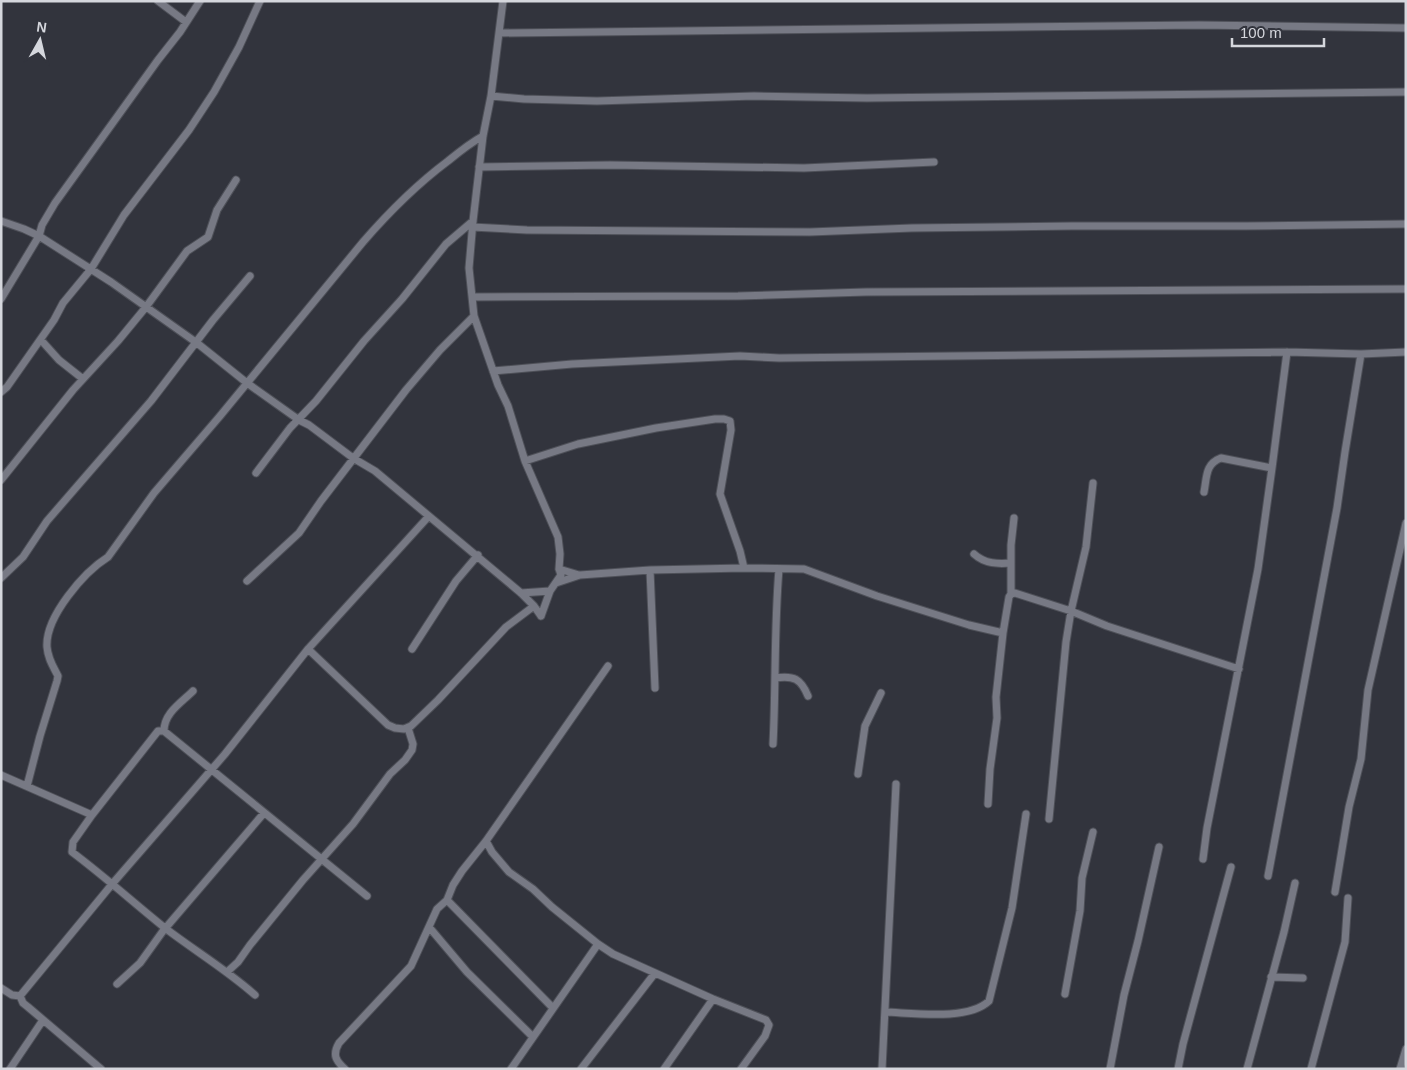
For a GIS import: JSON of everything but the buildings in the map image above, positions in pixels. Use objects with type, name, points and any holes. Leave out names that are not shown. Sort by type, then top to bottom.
[{"type":"street","points":[[158,1],[186,22]]},
{"type":"street","points":[[1,299],[39,236],[42,226],[55,204],[200,1]]},
{"type":"street","points":[[1,392],[7,387],[41,340],[63,303],[91,269],[124,215],[189,130],[214,92],[239,48],[260,1]]},
{"type":"street","points":[[1,221],[39,236],[91,269],[197,343],[247,384],[309,425],[353,458],[375,471],[478,555],[521,593],[541,616],[550,590],[561,574],[559,568],[558,537],[525,461],[508,406],[493,371],[474,316],[469,257],[483,136],[491,96],[503,1]]},
{"type":"street","points":[[499,33],[1199,25],[1406,28]]},
{"type":"street","points":[[491,96],[597,101],[754,96],[867,98],[1406,92]]},
{"type":"street","points":[[27,786],[58,676],[51,664],[47,645],[48,635],[58,612],[84,576],[108,557],[154,493],[247,384],[386,215],[421,181],[471,142],[483,136]]},
{"type":"street","points":[[479,167],[610,165],[804,168],[934,162]]},
{"type":"street","points":[[1,480],[83,379],[146,307],[187,251],[208,237],[217,210],[236,180]]},
{"type":"street","points":[[256,473],[446,244],[472,224],[527,230],[810,232],[1042,226],[1406,224]]},
{"type":"street","points":[[1,578],[23,556],[47,521],[119,439],[250,276]]},
{"type":"street","points":[[472,297],[738,296],[923,291],[1406,289]]},
{"type":"street","points":[[247,581],[299,533],[353,458],[440,350],[474,316]]},
{"type":"street","points":[[41,340],[59,360],[83,379]]},
{"type":"street","points":[[493,371],[572,364],[740,356],[779,358],[1287,352],[1361,354],[1406,352]]},
{"type":"street","points":[[1203,859],[1207,828],[1258,569],[1287,352]]},
{"type":"street","points":[[1268,876],[1337,508],[1344,452],[1361,354]]},
{"type":"street","points":[[525,461],[578,444],[656,428],[715,419],[730,421],[731,430],[720,494],[744,568]]},
{"type":"street","points":[[1204,492],[1209,467],[1214,461],[1221,458],[1272,468]]},
{"type":"street","points":[[1049,819],[1066,642],[1086,546],[1093,483]]},
{"type":"street","points":[[20,996],[113,883],[210,770],[308,649],[430,516]]},
{"type":"street","points":[[988,804],[996,718],[996,697],[1003,634],[1011,594],[1014,518]]},
{"type":"street","points":[[1335,892],[1349,807],[1361,759],[1368,690],[1406,523]]},
{"type":"street","points":[[974,554],[980,560],[988,562],[1011,563]]},
{"type":"street","points":[[412,649],[456,582],[478,555]]},
{"type":"street","points":[[559,568],[580,576]]},
{"type":"street","points":[[773,744],[774,641],[778,569]]},
{"type":"street","points":[[556,583],[580,576],[650,570],[804,569],[886,599],[1003,634]]},
{"type":"street","points":[[650,570],[655,688]]},
{"type":"street","points":[[521,593],[550,590]]},
{"type":"street","points":[[1011,594],[1024,596],[1071,611],[1108,626],[1239,669]]},
{"type":"street","points":[[308,649],[388,724],[395,728],[404,729],[411,726],[438,700],[506,627],[534,606]]},
{"type":"street","points":[[345,1069],[336,1061],[335,1049],[411,966],[437,909],[447,900],[453,885],[462,871],[486,841],[608,666]]},
{"type":"street","points":[[775,678],[788,676],[795,678],[808,696]]},
{"type":"street","points":[[164,731],[167,715],[194,691]]},
{"type":"street","points":[[858,774],[865,726],[881,693]]},
{"type":"street","points":[[227,972],[238,962],[250,945],[353,824],[390,774],[412,750],[413,744],[408,728]]},
{"type":"street","points":[[255,995],[165,927],[113,883],[72,852],[73,842],[92,815],[158,731],[164,731],[367,896]]},
{"type":"street","points":[[1,776],[92,815]]},
{"type":"street","points":[[882,1069],[896,784]]},
{"type":"street","points":[[117,984],[140,963],[165,927],[264,813]]},
{"type":"street","points":[[886,1012],[941,1014],[964,1012],[982,1008],[989,1001],[1012,908],[1026,814]]},
{"type":"street","points":[[1065,994],[1080,911],[1082,878],[1093,832]]},
{"type":"street","points":[[486,841],[492,852],[510,872],[598,944],[613,954],[713,999],[766,1020],[769,1023],[769,1028],[765,1036],[741,1069]]},
{"type":"street","points":[[1110,1069],[1124,995],[1159,847]]},
{"type":"street","points":[[1178,1069],[1182,1044],[1231,867]]},
{"type":"street","points":[[1247,1069],[1284,932],[1295,883]]},
{"type":"street","points":[[1311,1069],[1345,942],[1348,898]]},
{"type":"street","points":[[447,900],[553,1008]]},
{"type":"street","points":[[429,927],[467,972],[533,1037]]},
{"type":"street","points":[[511,1069],[598,944]]},
{"type":"street","points":[[581,1069],[655,972]]},
{"type":"street","points":[[1271,977],[1303,978]]},
{"type":"street","points":[[1,988],[12,995],[20,996],[28,1008],[101,1069]]},
{"type":"street","points":[[664,1069],[713,999]]},
{"type":"street","points":[[10,1069],[43,1020]]},
{"type":"street","points":[[1400,1069],[1406,1049]]},
{"type":"street","points":[[87,1069],[90,1059]]}]
